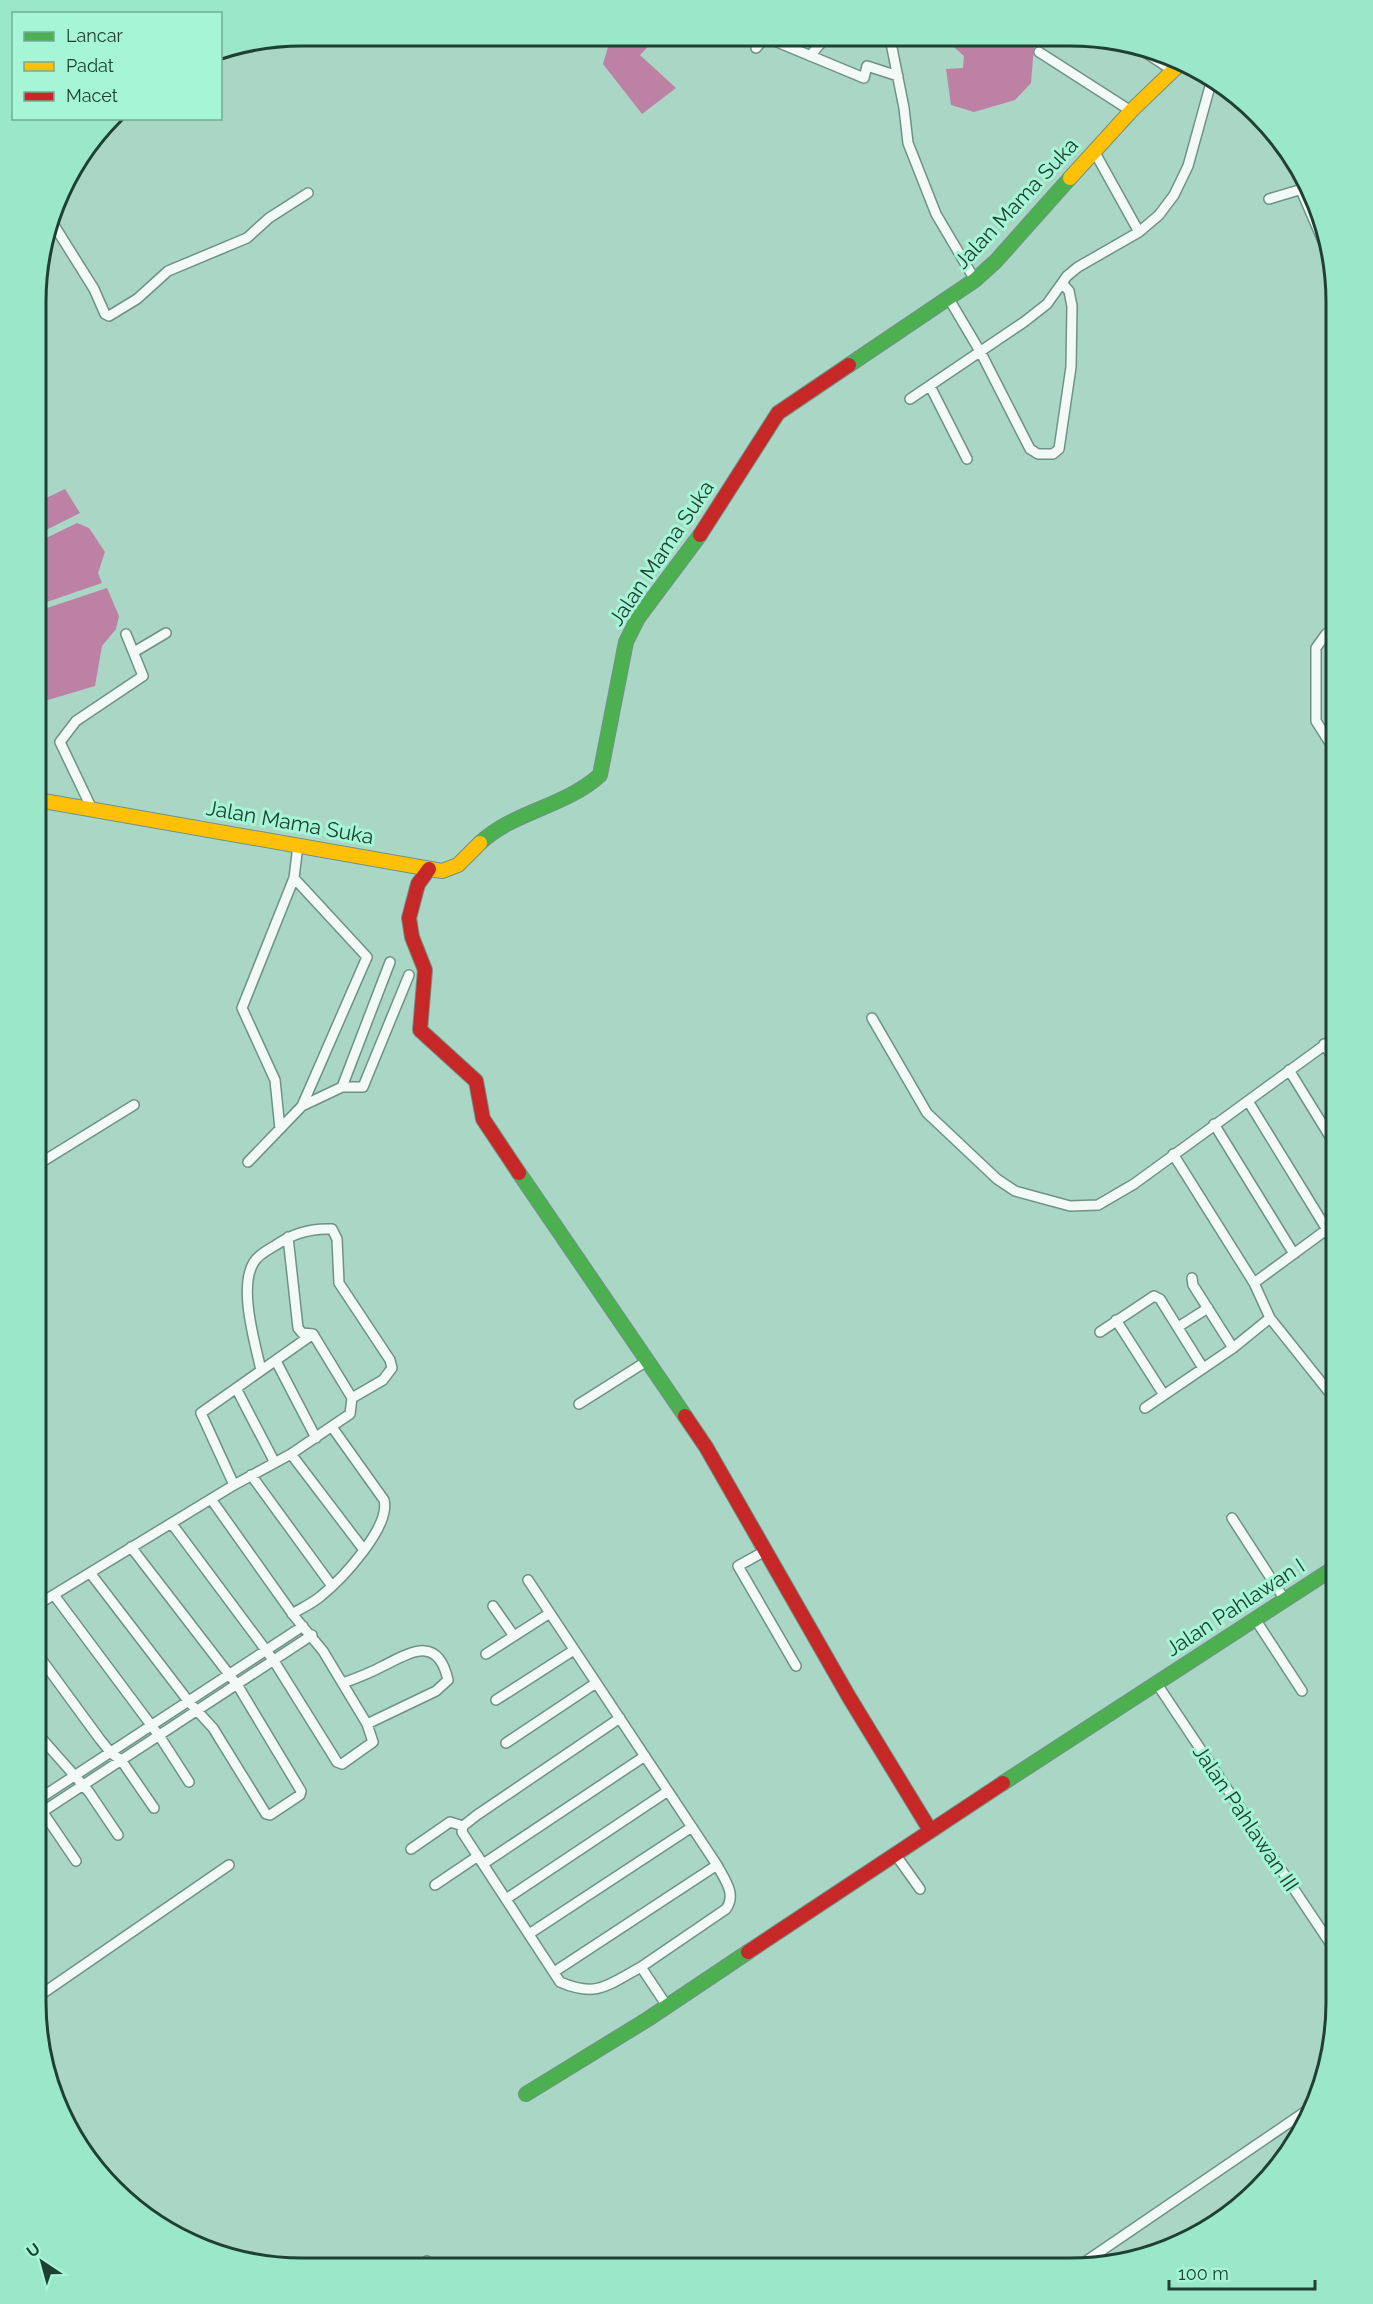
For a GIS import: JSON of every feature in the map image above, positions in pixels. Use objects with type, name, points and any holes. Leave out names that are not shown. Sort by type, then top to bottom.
[{"type":"street","points":[[785,46],[864,78],[867,66],[898,76]]},
{"type":"street","points":[[810,56],[818,46]]},
{"type":"street","points":[[892,46],[908,143],[936,214],[975,280]]},
{"type":"street","points":[[1039,52],[1131,111]]},
{"type":"street","name":"Jalan Mama Suka","points":[[46,801],[91,807],[442,871],[456,868],[492,832],[587,789],[600,775],[626,642],[638,618],[699,536],[778,413],[975,280],[996,261],[1131,111],[1174,69]]},
{"type":"street","points":[[910,399],[981,353],[1047,304],[1078,267],[1139,232],[1159,215],[1174,195],[1188,166],[1210,88]]},
{"type":"street","points":[[1094,152],[1139,232]]},
{"type":"street","points":[[1269,200],[1300,190]]},
{"type":"street","points":[[57,230],[94,289],[105,314],[109,316],[137,299],[168,271],[247,238],[269,218],[308,193]]},
{"type":"street","points":[[949,299],[981,353],[1030,449],[1038,454],[1056,453],[1071,368],[1072,298],[1062,284]]},
{"type":"street","points":[[930,386],[967,459]]},
{"type":"street","points":[[134,652],[166,633]]},
{"type":"street","points":[[1327,633],[1316,648],[1316,721],[1327,738]]},
{"type":"street","points":[[91,807],[60,742],[76,721],[143,676],[126,634]]},
{"type":"street","points":[[280,1129],[275,1080],[242,1008],[294,878],[298,845]]},
{"type":"street","points":[[429,869],[418,884],[409,918],[412,937],[425,970],[420,1030],[476,1081],[480,1089],[480,1111],[483,1119],[706,1447],[893,1773],[930,1830]]},
{"type":"street","points":[[248,1162],[302,1106],[367,957],[294,878]]},
{"type":"street","points":[[342,1087],[390,962]]},
{"type":"street","points":[[302,1106],[342,1087],[363,1087],[409,975]]},
{"type":"street","points":[[872,1018],[927,1113],[989,1172],[1015,1191],[1070,1206],[1098,1205],[1134,1184],[1327,1042]]},
{"type":"street","points":[[1324,1044],[1327,1049]]},
{"type":"street","points":[[1289,1070],[1327,1132]]},
{"type":"street","points":[[1248,1101],[1327,1229],[1254,1283]]},
{"type":"street","points":[[46,1159],[134,1105]]},
{"type":"street","points":[[1214,1124],[1294,1254]]},
{"type":"street","points":[[1173,1154],[1254,1283],[1270,1318],[1327,1389]]},
{"type":"street","points":[[261,1370],[250,1321],[249,1279],[258,1257],[288,1237],[308,1230],[334,1231],[337,1239],[339,1283],[390,1360],[391,1372],[383,1380],[352,1398]]},
{"type":"street","points":[[288,1237],[298,1328],[302,1333],[313,1334]]},
{"type":"street","points":[[1192,1278],[1193,1285],[1233,1348]]},
{"type":"street","points":[[1100,1332],[1154,1296],[1160,1299],[1203,1368]]},
{"type":"street","points":[[1179,1327],[1208,1308]]},
{"type":"street","points":[[1145,1408],[1233,1348],[1270,1318]]},
{"type":"street","points":[[1116,1320],[1164,1395]]},
{"type":"street","points":[[234,1485],[201,1413],[237,1390],[241,1383],[313,1334]]},
{"type":"street","points":[[46,1599],[274,1461],[291,1454],[350,1414],[352,1398],[313,1334]]},
{"type":"street","points":[[276,1361],[316,1438]]},
{"type":"street","points":[[579,1404],[647,1361]]},
{"type":"street","points":[[237,1390],[274,1461]]},
{"type":"street","points":[[292,1614],[320,1598],[364,1550],[380,1524],[386,1505],[332,1427]]},
{"type":"street","points":[[291,1454],[364,1550]]},
{"type":"street","points":[[251,1476],[332,1586]]},
{"type":"street","points":[[172,1524],[274,1661],[337,1762],[342,1764],[347,1761],[373,1742],[367,1724],[312,1635],[292,1614],[211,1499]]},
{"type":"street","points":[[1232,1518],[1285,1600]]},
{"type":"street","points":[[91,1574],[189,1702],[213,1728],[262,1810],[270,1815],[300,1795],[301,1791],[238,1686],[131,1547]]},
{"type":"street","points":[[765,1551],[738,1566],[796,1666]]},
{"type":"street","name":"Jalan Pahlawan I","points":[[526,2094],[667,2006],[930,1830],[1327,1574]]},
{"type":"street","points":[[528,1580],[574,1650],[620,1718],[717,1864],[731,1894],[731,1902],[726,1909],[641,1967],[599,1990],[579,1990],[560,1982],[462,1832],[463,1826],[620,1718]]},
{"type":"street","points":[[54,1595],[160,1737],[189,1782]]},
{"type":"street","points":[[493,1606],[514,1636]]},
{"type":"street","points":[[486,1654],[550,1613]]},
{"type":"street","points":[[1255,1619],[1302,1691]]},
{"type":"street","points":[[46,1801],[73,1777],[303,1626]]},
{"type":"street","points":[[46,1804],[82,1785],[160,1737],[312,1635]]},
{"type":"street","points":[[343,1683],[412,1651],[423,1649],[435,1654],[445,1669],[448,1680],[436,1691],[367,1724]]},
{"type":"street","points":[[496,1700],[574,1650]]},
{"type":"street","points":[[46,1665],[111,1753],[121,1760],[154,1808]]},
{"type":"street","points":[[506,1743],[596,1683]]},
{"type":"street","name":"Jalan Pahlawan III","points":[[1157,1683],[1327,1938]]},
{"type":"street","points":[[46,1744],[82,1785],[118,1835]]},
{"type":"street","points":[[435,1885],[480,1860],[645,1756]]},
{"type":"street","points":[[506,1899],[668,1791]]},
{"type":"street","points":[[46,1819],[76,1861]]},
{"type":"street","points":[[411,1849],[450,1822],[463,1826]]},
{"type":"street","points":[[529,1934],[692,1827]]},
{"type":"street","points":[[895,1854],[920,1889]]},
{"type":"street","points":[[554,1972],[717,1864]]},
{"type":"street","points":[[46,1991],[229,1865]]},
{"type":"street","points":[[641,1967],[667,2006]]},
{"type":"street","points":[[1093,2256],[1300,2115]]},
{"type":"shaded area","points":[[608,46],[648,46],[640,55],[676,88],[642,114],[603,64]]},
{"type":"shaded area","points":[[1034,46],[1031,83],[1015,100],[974,112],[951,105],[946,69],[963,68],[964,56],[954,47]]},
{"type":"shaded area","points":[[65,489],[80,513],[46,530],[46,498]]},
{"type":"shaded area","points":[[77,523],[89,528],[105,552],[98,573],[102,583],[46,602],[46,538]]},
{"type":"shaded area","points":[[107,588],[119,616],[116,629],[102,646],[95,686],[46,701],[46,608]]},
{"type":"traffic: fast","points":[[849,365],[975,280],[996,261],[1070,178]]},
{"type":"traffic: fast","points":[[480,843],[508,823],[571,795],[600,775],[626,642],[638,618],[700,535]]},
{"type":"traffic: fast","points":[[519,1173],[685,1416]]},
{"type":"traffic: fast","points":[[1003,1783],[1327,1572]]},
{"type":"traffic: fast","points":[[526,2094],[648,2019],[748,1952]]},
{"type":"traffic: slow","points":[[1070,178],[1131,111],[1175,69]]},
{"type":"traffic: slow","points":[[46,801],[442,871],[458,865],[480,843]]},
{"type":"traffic: jam","points":[[700,535],[778,413],[849,365]]},
{"type":"traffic: jam","points":[[429,869],[418,884],[409,918],[412,937],[425,970],[420,1030],[476,1081],[483,1119],[519,1173]]},
{"type":"traffic: jam","points":[[685,1416],[706,1447],[849,1697],[930,1830]]},
{"type":"traffic: jam","points":[[748,1952],[1003,1783]]}]
